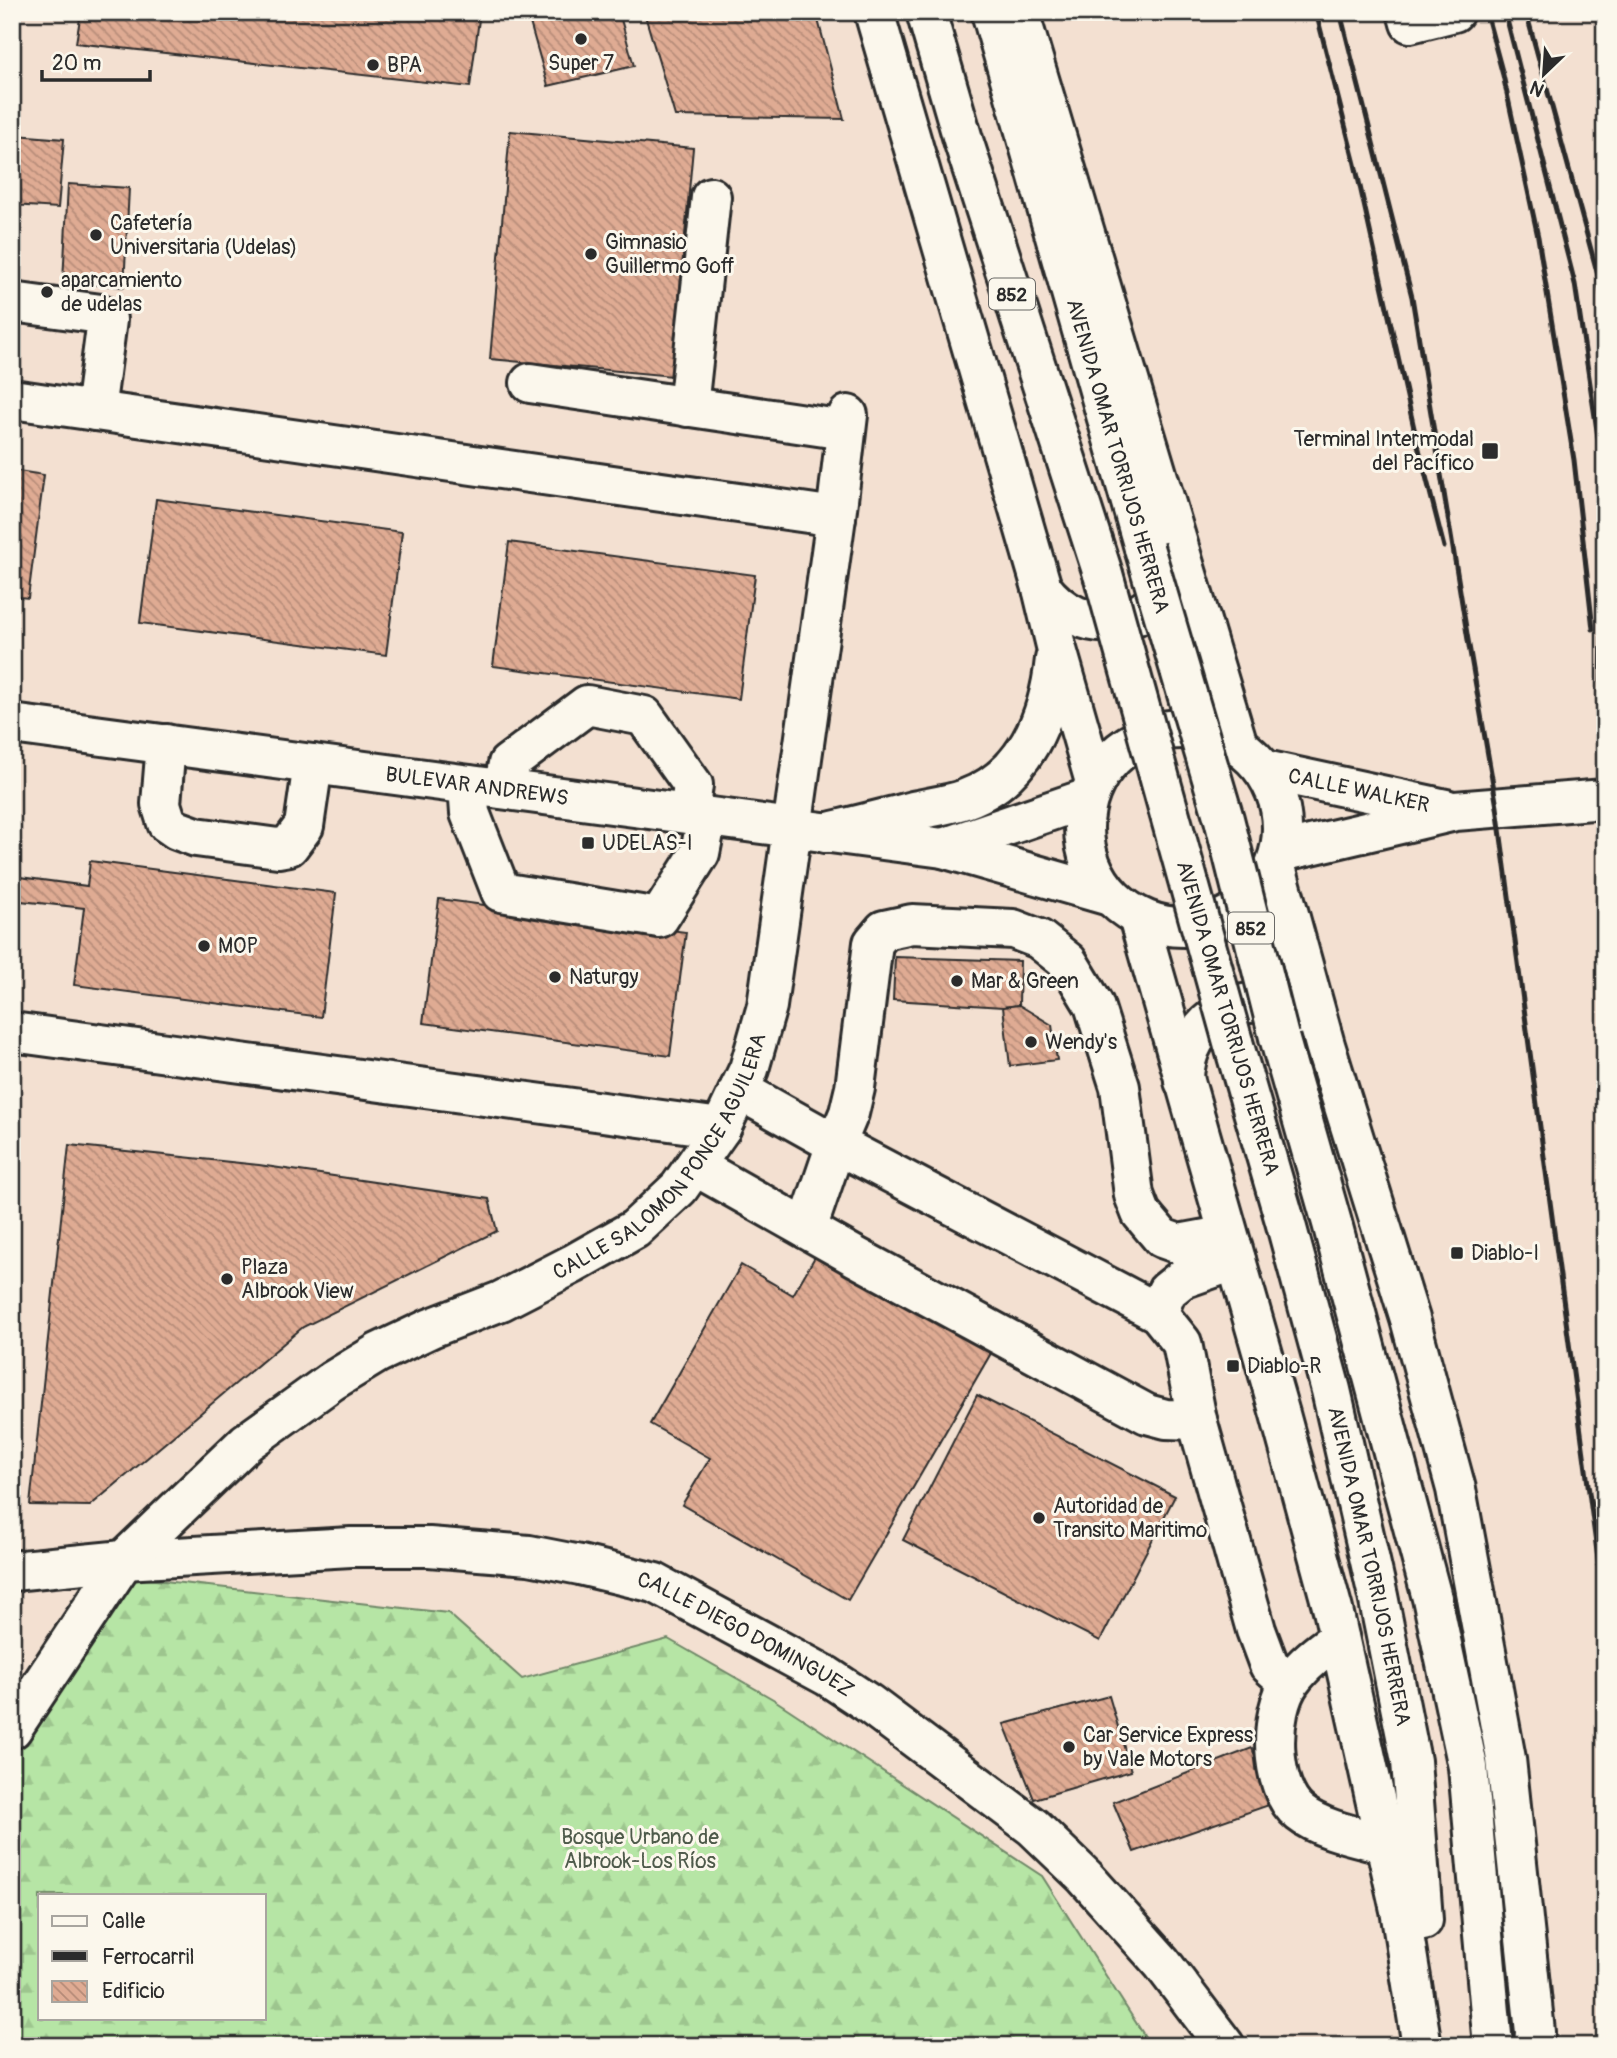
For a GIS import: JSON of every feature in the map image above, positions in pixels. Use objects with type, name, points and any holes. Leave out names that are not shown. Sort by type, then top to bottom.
[{"type":"main road","points":[[874,12],[1042,589],[1092,790]]},
{"type":"main road","name":"AVENIDA OMAR TORRIJOS HERRERA","points":[[926,12],[964,143],[1103,574],[1331,1390],[1378,1596],[1411,1761],[1431,2046]]},
{"type":"main road","name":"AVENIDA OMAR TORRIJOS HERRERA","points":[[990,12],[1160,546],[1224,819],[1279,1037],[1432,1598],[1468,1767],[1493,2046]]},
{"type":"main road","points":[[1019,12],[1160,546],[1251,757],[1280,804],[1283,829],[1279,859],[1325,1045],[1410,1319],[1456,1489],[1506,1759],[1535,2032],[1534,2046]]},
{"type":"main road","points":[[1407,12],[1410,23],[1454,12]]},
{"type":"main road","points":[[530,383],[688,407],[711,197]]},
{"type":"main road","points":[[12,302],[101,314],[107,320],[95,411]]},
{"type":"main road","points":[[12,399],[836,517]]},
{"type":"main road","name":"CALLE SALOMON PONCE AGUILERA","points":[[12,1729],[124,1560],[247,1442],[331,1381],[388,1348],[501,1301],[635,1229],[679,1188],[721,1128],[749,1069],[809,831],[846,422],[688,407]]},
{"type":"main road","points":[[1042,589],[1062,609],[1087,621],[1114,622],[1128,619],[1152,605],[1169,584],[1176,557],[1160,546]]},
{"type":"main road","points":[[809,831],[965,799],[991,785],[1013,767],[1031,743],[1043,718],[1052,688],[1056,646]]},
{"type":"main road","points":[[587,705],[644,716],[694,785],[700,853],[659,918],[501,892],[470,813],[485,787],[508,764],[587,705]]},
{"type":"main road","name":"BULEVAR ANDREWS","points":[[12,723],[943,848],[1124,906]]},
{"type":"main road","points":[[1251,757],[1209,733],[1182,729],[1156,732],[1131,743],[1111,760],[1092,790],[1084,824],[1087,855],[1094,871],[1124,906],[1184,1084],[1280,1414],[1339,1638],[1386,1844],[1400,1910],[1422,2046]]},
{"type":"main road","points":[[166,744],[161,804],[167,823],[196,837],[278,848],[289,846],[304,826],[313,764]]},
{"type":"main road","name":"CALLE WALKER","points":[[1251,757],[1455,811]]},
{"type":"main road","name":"BULEVAR ANDREWS","points":[[943,848],[1092,790]]},
{"type":"main road","name":"CALLE WALKER","points":[[1279,859],[1455,811],[1605,799]]},
{"type":"main road","points":[[1124,906],[1169,927],[1213,923],[1233,915],[1259,894],[1279,859]]},
{"type":"main road","points":[[807,1229],[849,1113],[855,1088],[873,943],[884,930],[912,924],[1013,929],[1039,939],[1068,962],[1094,1005],[1120,1087],[1134,1195],[1146,1220],[1162,1238],[1179,1244],[1232,1247]]},
{"type":"main road","points":[[1184,1084],[1187,1054],[1201,1029],[1224,1010],[1238,1005],[1267,1003],[1296,1013],[1318,1032],[1325,1045]]},
{"type":"main road","points":[[12,1032],[721,1128]]},
{"type":"main road","points":[[739,1090],[1158,1313],[1182,1343],[1197,1420],[1256,1630],[1269,1665],[1289,1683]]},
{"type":"main road","points":[[695,1166],[1147,1414],[1166,1419],[1197,1420]]},
{"type":"main road","points":[[1158,1313],[1167,1291],[1232,1247]]},
{"type":"main road","name":"CALLE DIEGO DOMINGUEZ","points":[[12,1571],[124,1560],[351,1547],[429,1547],[529,1555],[655,1583],[827,1676],[869,1703],[1033,1827],[1085,1877],[1162,1963],[1225,2046]]},
{"type":"main road","points":[[1339,1638],[1311,1658],[1289,1683],[1279,1708],[1276,1766],[1287,1798],[1300,1813],[1321,1824],[1386,1844]]},
{"type":"green space","name":"Bosque Urbano de Albrook-Los Ríos","points":[[111,1575],[448,1613],[522,1679],[668,1639],[773,1699],[1042,1876],[1151,2046],[960,2046],[957,2043],[955,2046],[12,2046],[12,1720]]},
{"type":"building","name":"BPA","points":[[81,12],[480,12],[470,87],[76,43]]},
{"type":"building","name":"Super 7","points":[[527,12],[619,12],[634,66],[548,86]]},
{"type":"building","points":[[644,12],[816,12],[844,119],[675,116]]},
{"type":"building","name":"Gimnasio Guillermo Goff","points":[[510,131],[693,148],[672,376],[490,359]]},
{"type":"building","points":[[16,135],[64,139],[58,208],[12,205]]},
{"type":"building","name":"Cafetería Universitaria (Udelas)","points":[[68,184],[129,188],[124,287],[63,282]]},
{"type":"building","points":[[12,470],[44,475],[28,598],[12,596]]},
{"type":"building","points":[[156,499],[402,532],[386,655],[140,623]]},
{"type":"building","points":[[509,542],[755,575],[739,699],[493,666]]},
{"type":"building","name":"MOP","points":[[90,861],[336,893],[321,1017],[74,985],[84,908],[12,900],[12,876],[87,886]]},
{"type":"building","name":"Naturgy","points":[[439,899],[686,932],[670,1056],[423,1023]]},
{"type":"building","name":"Mar & Green","points":[[895,957],[1020,961],[1019,1005],[1003,1007],[893,1000]]},
{"type":"building","name":"Wendy's","points":[[1019,1005],[1052,1025],[1057,1060],[1010,1066],[1003,1007]]},
{"type":"building","name":"Plaza Albrook View","points":[[69,1145],[259,1165],[489,1199],[497,1231],[303,1327],[90,1506],[30,1505]]},
{"type":"building","points":[[820,1248],[994,1348],[848,1600],[682,1505],[710,1458],[650,1424],[741,1265],[793,1295]]},
{"type":"building","name":"Autoridad de Transito Maritimo","points":[[977,1395],[1175,1496],[1100,1641],[903,1540]]},
{"type":"building","name":"Car Service Express by Vale Motors","points":[[1109,1696],[1131,1771],[1034,1799],[1004,1724]]},
{"type":"building","points":[[1252,1748],[1272,1804],[1134,1852],[1113,1802]]},
{"type":"railway","points":[[1316,12],[1355,164],[1416,437],[1444,547]]},
{"type":"railway","points":[[1340,12],[1412,297],[1497,807],[1605,1611]]},
{"type":"railway","points":[[1486,12],[1503,75],[1538,237],[1574,460],[1593,629]]},
{"type":"railway","points":[[1505,12],[1575,284],[1604,477],[1601,691],[1605,859]]},
{"type":"railway","points":[[1526,12],[1599,279],[1605,321]]},
{"type":"place","name":"Super 7","points":[[581,39]]},
{"type":"place","name":"BPA","points":[[373,65]]},
{"type":"place","name":"Cafetería Universitaria (Udelas)","points":[[96,235]]},
{"type":"place","name":"Gimnasio Guillermo Goff","points":[[591,254]]},
{"type":"place","name":"aparcamiento de udelas","points":[[47,292]]},
{"type":"place","name":"Terminal Intermodal del Pacífico","points":[[1490,451]]},
{"type":"place","name":"UDELAS-I","points":[[588,843]]},
{"type":"place","name":"MOP","points":[[204,946]]},
{"type":"place","name":"Naturgy","points":[[555,977]]},
{"type":"place","name":"Mar & Green","points":[[957,981]]},
{"type":"place","name":"Wendy's","points":[[1031,1042]]},
{"type":"place","name":"Diablo-I","points":[[1457,1253]]},
{"type":"place","name":"Plaza Albrook View","points":[[227,1279]]},
{"type":"place","name":"Diablo-R","points":[[1233,1366]]},
{"type":"place","name":"Autoridad de Transito Maritimo","points":[[1039,1518]]},
{"type":"place","name":"Car Service Express by Vale Motors","points":[[1069,1747]]}]
